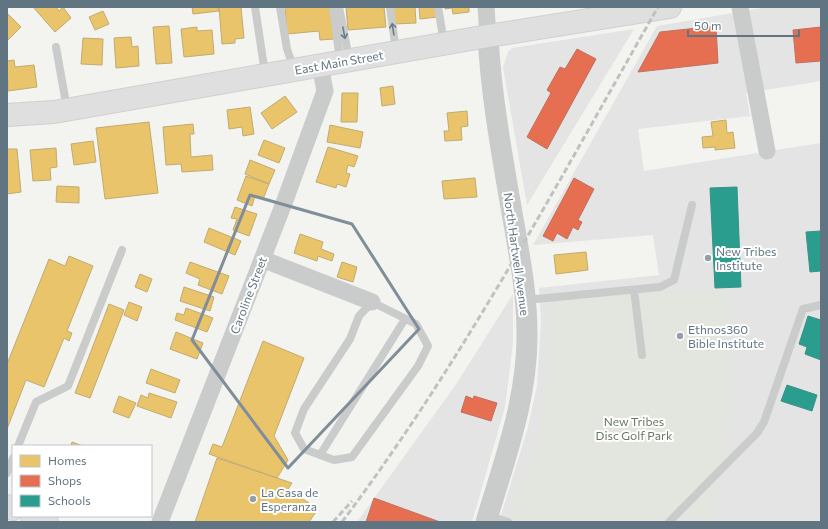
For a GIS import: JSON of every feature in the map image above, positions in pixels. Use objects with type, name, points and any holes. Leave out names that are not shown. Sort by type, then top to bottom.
[{"type":"main road","name":"East Main Street","points":[[7,115],[67,110],[294,69],[670,7]]},
{"type":"main road","points":[[35,517],[48,522]]},
{"type":"street","name":"North Hartwell Avenue","points":[[486,7],[489,65],[526,300],[527,334],[522,393],[514,429],[487,519]]},
{"type":"street","points":[[740,7],[766,151]]},
{"type":"street","name":"Caroline Street","points":[[160,522],[262,259],[336,62]]},
{"type":"street","points":[[262,259],[372,302]]},
{"type":"lane","points":[[255,7],[265,74]]},
{"type":"lane","points":[[280,7],[287,49],[294,69]]},
{"type":"lane","points":[[333,7],[336,62]]},
{"type":"lane","points":[[336,62],[339,7]]},
{"type":"lane","points":[[390,7],[396,52]]},
{"type":"lane","points":[[438,7],[444,44]]},
{"type":"lane","points":[[56,48],[67,110]]},
{"type":"lane","points":[[526,300],[660,287],[674,280],[692,205]]},
{"type":"lane","points":[[18,445],[36,402],[68,386],[122,250]]},
{"type":"lane","points":[[634,290],[642,355]]},
{"type":"lane","points":[[372,302],[405,319],[416,324],[428,346],[418,366],[352,457],[334,460],[304,449],[295,433],[304,409],[350,339],[359,316],[372,302]]},
{"type":"lane","points":[[669,522],[756,433],[764,422],[803,309],[821,305]]},
{"type":"lane","points":[[320,455],[405,319]]},
{"type":"lane","points":[[7,473],[12,460]]},
{"type":"lane","points":[[487,519],[508,522]]},
{"type":"highlighted area","points":[[250,195],[352,224],[419,329],[288,468],[192,340]]},
{"type":"shaded area","name":"Ethnos360 Bible Institute","points":[[769,7],[821,7],[821,81],[746,93],[750,116],[638,129],[644,171],[821,143],[821,522],[499,522],[528,427],[537,386],[541,320],[539,288],[659,275],[653,235],[533,245],[657,26]]},
{"type":"shaded area","points":[[634,29],[527,205],[503,67],[508,52],[512,48]]},
{"type":"shaded area","points":[[513,294],[513,343],[505,407],[472,522],[357,522],[457,383]]},
{"type":"green space","name":"New Tribes Disc Golf Park","points":[[637,290],[727,290],[732,351],[727,434],[714,522],[688,517],[676,522],[507,522],[537,443],[549,366],[547,332],[551,302],[581,301]]},
{"type":"building: Homes","points":[[33,7],[56,7],[59,11],[63,7],[71,18],[55,32]]},
{"type":"building: Homes","points":[[192,7],[218,7],[219,11],[193,14]]},
{"type":"building: Homes","points":[[219,7],[241,7],[244,38],[235,39],[235,43],[222,44]]},
{"type":"building: Homes","points":[[285,7],[331,7],[334,39],[320,40],[319,31],[287,34]]},
{"type":"building: Homes","points":[[346,7],[384,7],[386,27],[348,30]]},
{"type":"building: Homes","points":[[393,7],[415,7],[416,23],[394,24]]},
{"type":"building: Homes","points":[[419,7],[436,7],[437,17],[420,19]]},
{"type":"building: Homes","points":[[445,7],[469,7],[469,12],[453,14],[452,8],[445,9]]},
{"type":"building: Homes","points":[[103,11],[109,24],[95,30],[89,17]]},
{"type":"building: Homes","points":[[7,13],[21,27],[7,41]]},
{"type":"building: Homes","points":[[169,26],[172,63],[156,64],[153,27]]},
{"type":"building: Homes","points":[[197,27],[197,31],[212,30],[214,54],[184,57],[181,29]]},
{"type":"building: Homes","points":[[131,37],[132,47],[138,46],[139,66],[116,68],[114,38]]},
{"type":"building: Homes","points":[[83,38],[103,39],[102,65],[81,64]]},
{"type":"building: Homes","points":[[14,60],[15,67],[34,65],[37,87],[8,91],[7,61]]},
{"type":"building: Homes","points":[[393,86],[395,104],[382,106],[380,88]]},
{"type":"building: Homes","points":[[342,93],[358,93],[357,122],[341,122]]},
{"type":"building: Homes","points":[[285,96],[297,112],[272,129],[261,113]]},
{"type":"building: Homes","points":[[250,107],[254,134],[243,136],[242,127],[229,129],[227,110]]},
{"type":"building: Homes","points":[[467,111],[468,126],[461,127],[462,140],[445,141],[444,131],[449,131],[447,113]]},
{"type":"building: Homes","points":[[726,120],[727,133],[733,132],[735,148],[715,150],[715,147],[703,148],[702,137],[713,136],[711,122]]},
{"type":"building: Homes","points":[[149,122],[158,193],[105,199],[96,128]]},
{"type":"building: Homes","points":[[193,124],[194,134],[190,134],[191,157],[212,155],[213,170],[182,172],[181,164],[166,165],[163,127]]},
{"type":"building: Homes","points":[[330,125],[363,132],[360,148],[327,142]]},
{"type":"building: Homes","points":[[264,140],[285,148],[279,163],[258,155]]},
{"type":"building: Homes","points":[[93,141],[96,162],[74,165],[71,144]]},
{"type":"building: Homes","points":[[328,147],[358,156],[354,167],[348,165],[346,173],[350,174],[346,187],[337,184],[336,188],[316,182]]},
{"type":"building: Homes","points":[[56,148],[57,167],[50,168],[51,180],[33,181],[30,150]]},
{"type":"building: Homes","points":[[7,149],[17,149],[21,192],[7,194]]},
{"type":"building: Homes","points":[[250,160],[275,170],[269,184],[245,174]]},
{"type":"building: Homes","points":[[246,176],[269,184],[263,199],[255,196],[252,206],[237,200]]},
{"type":"building: Homes","points":[[475,178],[477,197],[444,199],[442,181]]},
{"type":"building: Homes","points":[[57,186],[79,187],[79,203],[56,202]]},
{"type":"building: Homes","points":[[235,207],[257,214],[249,236],[233,230],[237,219],[231,218]]},
{"type":"building: Homes","points":[[209,228],[241,241],[235,255],[204,242]]},
{"type":"building: Homes","points":[[300,234],[323,242],[321,249],[334,254],[332,261],[318,256],[317,261],[294,253]]},
{"type":"building: Homes","points":[[586,252],[588,270],[556,274],[554,255]]},
{"type":"building: Homes","points":[[69,256],[93,266],[67,331],[72,333],[69,341],[64,338],[44,387],[26,380],[7,429],[7,364],[49,259],[65,266]]},
{"type":"building: Homes","points":[[190,262],[229,276],[222,294],[198,285],[200,279],[186,273]]},
{"type":"building: Homes","points":[[342,262],[357,267],[353,282],[337,277]]},
{"type":"building: Homes","points":[[140,274],[152,279],[147,292],[135,287]]},
{"type":"building: Homes","points":[[184,287],[214,297],[210,311],[180,301]]},
{"type":"building: Homes","points":[[129,302],[142,307],[137,321],[124,315]]},
{"type":"building: Homes","points":[[109,304],[124,310],[90,398],[75,393]]},
{"type":"building: Homes","points":[[186,308],[213,318],[207,332],[175,320],[177,313],[184,315]]},
{"type":"building: Homes","points":[[176,332],[203,343],[197,359],[170,349]]},
{"type":"building: Homes","points":[[263,341],[304,358],[274,436],[288,460],[277,478],[209,454],[213,444],[222,447]]},
{"type":"building: Homes","points":[[151,369],[180,380],[175,393],[146,383]]},
{"type":"building: Homes","points":[[149,393],[177,402],[171,418],[137,406],[141,395],[148,398]]},
{"type":"building: Homes","points":[[119,396],[136,403],[129,418],[113,412]]},
{"type":"building: Homes","points":[[72,442],[80,445],[71,445]]},
{"type":"building: Homes","name":"La Casa de Esperanza","points":[[217,458],[292,483],[288,489],[318,509],[309,522],[195,522]]},
{"type":"building: Shops","points":[[716,26],[718,63],[638,72],[660,32]]},
{"type":"building: Shops","points":[[821,27],[821,61],[796,63],[793,30]]},
{"type":"building: Shops","points":[[577,49],[596,59],[547,149],[527,137],[551,93],[547,90],[560,67],[565,69]]},
{"type":"building: Shops","points":[[574,178],[594,189],[578,220],[582,222],[578,230],[573,227],[567,239],[557,233],[553,241],[543,236]]},
{"type":"building: Shops","points":[[466,396],[473,399],[474,396],[497,403],[491,421],[461,412]]},
{"type":"building: Shops","points":[[374,498],[440,522],[366,522]]},
{"type":"building: Schools","points":[[737,187],[741,287],[715,288],[710,188]]},
{"type":"building: Schools","points":[[821,231],[821,271],[810,272],[806,232]]},
{"type":"building: Schools","points":[[808,316],[821,320],[821,360],[805,354],[807,347],[799,344]]},
{"type":"building: Schools","points":[[787,385],[817,395],[812,411],[781,401]]},
{"type":"railway","points":[[342,522],[386,461],[469,334],[508,270],[658,7]]},
{"type":"railway","points":[[333,522],[352,501]]},
{"type":"place","name":"New Tribes Institute","points":[[708,258]]},
{"type":"place","name":"Ethnos360 Bible Institute","points":[[680,336]]},
{"type":"place","name":"La Casa de Esperanza","points":[[253,499]]}]
